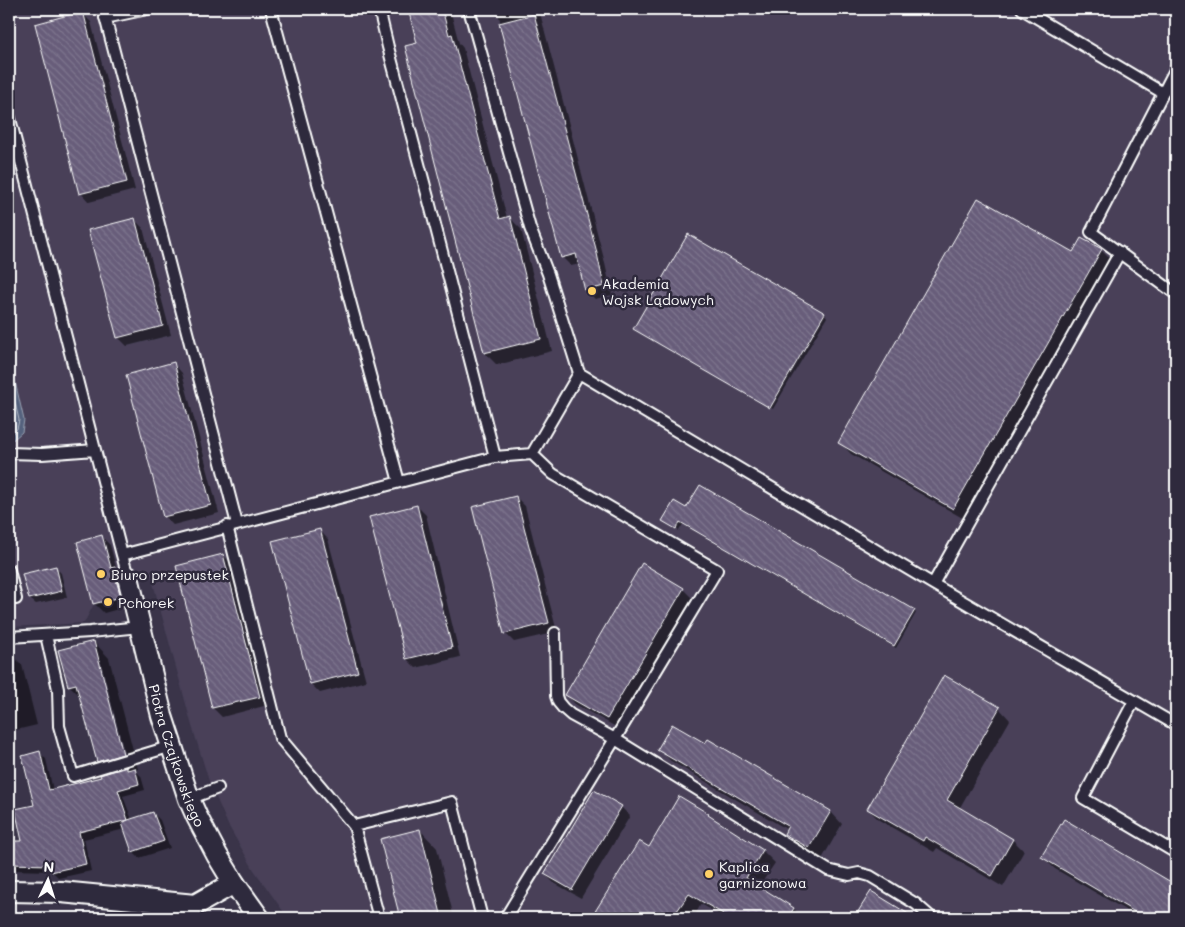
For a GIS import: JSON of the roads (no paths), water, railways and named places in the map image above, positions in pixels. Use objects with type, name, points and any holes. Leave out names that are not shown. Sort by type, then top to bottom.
[{"type":"street","name":"Piotra Czajkowskiego","points":[[128,577],[162,716],[189,799],[203,829],[234,883],[258,918]]},
{"type":"street","points":[[9,891],[61,892],[195,905],[234,883]]},
{"type":"lane","points":[[146,9],[104,14],[232,525],[280,738],[354,826],[378,918]]},
{"type":"lane","points":[[271,9],[399,482]]},
{"type":"lane","points":[[379,9],[495,457]]},
{"type":"lane","points":[[469,9],[530,228],[548,274],[579,373],[932,584],[1176,726]]},
{"type":"lane","points":[[1022,9],[1163,93]]},
{"type":"lane","points":[[1176,68],[1092,232],[1176,294]]},
{"type":"lane","points":[[9,115],[128,577]]},
{"type":"lane","points":[[932,584],[1120,252]]},
{"type":"lane","points":[[532,454],[579,373]]},
{"type":"lane","points":[[9,453],[42,454],[95,450]]},
{"type":"lane","points":[[122,554],[495,457],[532,454],[553,474],[717,570],[505,918]]},
{"type":"lane","points":[[9,570],[16,599]]},
{"type":"lane","points":[[9,637],[140,627]]},
{"type":"lane","points":[[555,633],[556,696],[563,708],[572,715],[615,739],[828,870],[849,875],[858,873],[870,876],[916,904],[932,918]]},
{"type":"lane","points":[[46,635],[58,689],[59,726],[72,776],[172,746]]},
{"type":"lane","points":[[1134,701],[1084,798],[1176,853]]},
{"type":"lane","points":[[189,799],[218,788]]},
{"type":"lane","points":[[354,826],[452,802],[482,918]]},
{"type":"water","points":[[9,356],[24,420],[22,432],[9,441]]},
{"type":"place","name":"Akademia Wojsk Lądowych","points":[[592,291]]},
{"type":"place","name":"Biuro przepustek","points":[[101,574]]},
{"type":"place","name":"Pchorek","points":[[108,602]]},
{"type":"place","name":"Kaplica garnizonowa","points":[[709,874]]}]
